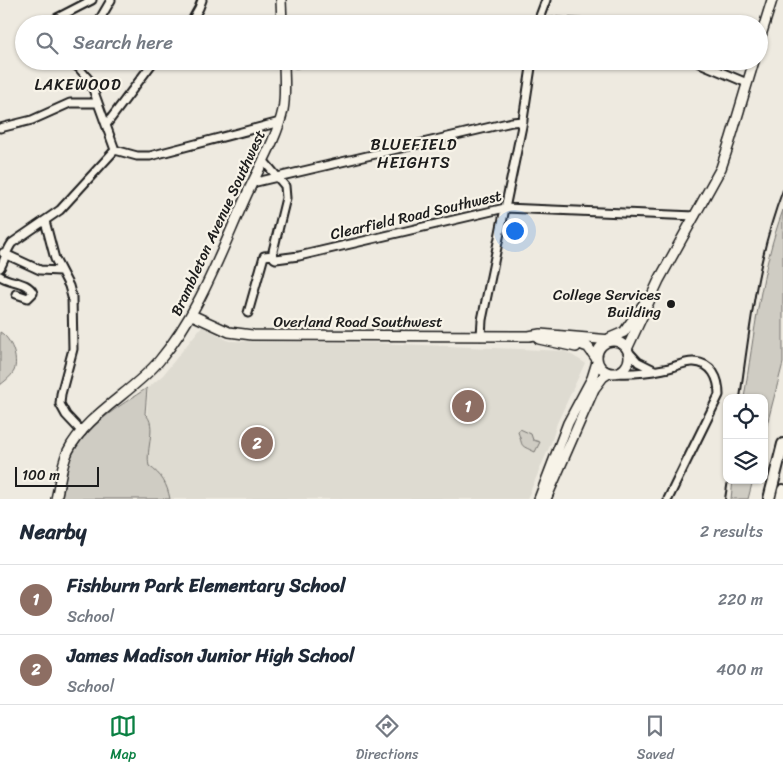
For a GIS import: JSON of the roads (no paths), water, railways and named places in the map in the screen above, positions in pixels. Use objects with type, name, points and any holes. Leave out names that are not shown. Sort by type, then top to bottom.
[{"type":"highway","points":[[769,499],[783,444]]},
{"type":"highway","points":[[781,499],[783,490]]},
{"type":"main road","points":[[281,0],[282,15]]},
{"type":"main road","points":[[767,15],[772,0]]},
{"type":"main road","name":"Brambleton Avenue Southwest","points":[[56,499],[66,458],[73,443],[82,432],[148,373],[168,350],[192,315],[280,122],[284,96],[284,70]]},
{"type":"main road","points":[[538,499],[568,423],[596,364],[599,348],[604,343],[624,332],[651,294],[723,163],[752,70]]},
{"type":"main road","points":[[590,399],[605,382],[626,365],[629,359],[628,350],[660,280]]},
{"type":"main road","name":"Overland Road Southwest","points":[[192,315],[229,332],[252,335],[529,336],[546,334],[610,340]]},
{"type":"main road","name":"Overland Road Southwest","points":[[529,336],[539,339],[569,340],[581,343],[592,352],[596,364]]},
{"type":"main road","points":[[539,339],[578,347],[601,369],[617,373]]},
{"type":"main road","points":[[610,340],[622,343],[628,350]]},
{"type":"main road","points":[[546,499],[575,429],[598,382],[617,373]]},
{"type":"street","points":[[63,15],[92,0]]},
{"type":"street","points":[[102,15],[111,0]]},
{"type":"street","points":[[195,15],[202,0]]},
{"type":"street","points":[[540,15],[546,0]]},
{"type":"street","points":[[80,70],[90,81],[115,150]]},
{"type":"street","points":[[106,126],[147,70]]},
{"type":"street","points":[[480,336],[523,121],[531,70]]},
{"type":"street","points":[[717,70],[748,83]]},
{"type":"street","points":[[0,128],[32,120],[70,103],[98,103]]},
{"type":"street","points":[[252,183],[523,121]]},
{"type":"street","points":[[115,150],[137,156],[150,156],[280,122]]},
{"type":"street","points":[[0,268],[4,253],[18,239],[60,210],[115,150]]},
{"type":"street","points":[[248,313],[264,256],[273,255],[286,198],[285,186],[263,160]]},
{"type":"street","name":"Clearfield Road Southwest","points":[[273,255],[276,259],[322,250],[505,208],[695,216]]},
{"type":"street","points":[[45,221],[52,251],[60,271],[69,286],[72,297],[74,343],[60,404],[71,421],[82,432]]},
{"type":"street","points":[[4,253],[40,270],[60,271]]},
{"type":"street","points":[[0,276],[26,285],[33,293],[28,298],[16,294]]},
{"type":"street","points":[[628,350],[638,362],[654,370]]},
{"type":"street","points":[[617,373],[664,369],[694,362],[715,373],[719,386],[718,395],[674,482],[668,499]]},
{"type":"railway","points":[[741,394],[751,319],[761,267],[774,215],[783,190]]},
{"type":"railway","points":[[725,499],[727,484]]},
{"type":"place","name":"College Services Building","points":[[671,304]]},
{"type":"place","name":"Fishburn Park Elementary School","points":[[468,406]]},
{"type":"place","name":"James Madison Junior High School","points":[[257,443]]},
{"type":"district","name":"LAKEWOOD","points":[[78,84]]},
{"type":"district","name":"BLUEFIELD HEIGHTS","points":[[414,153]]}]
